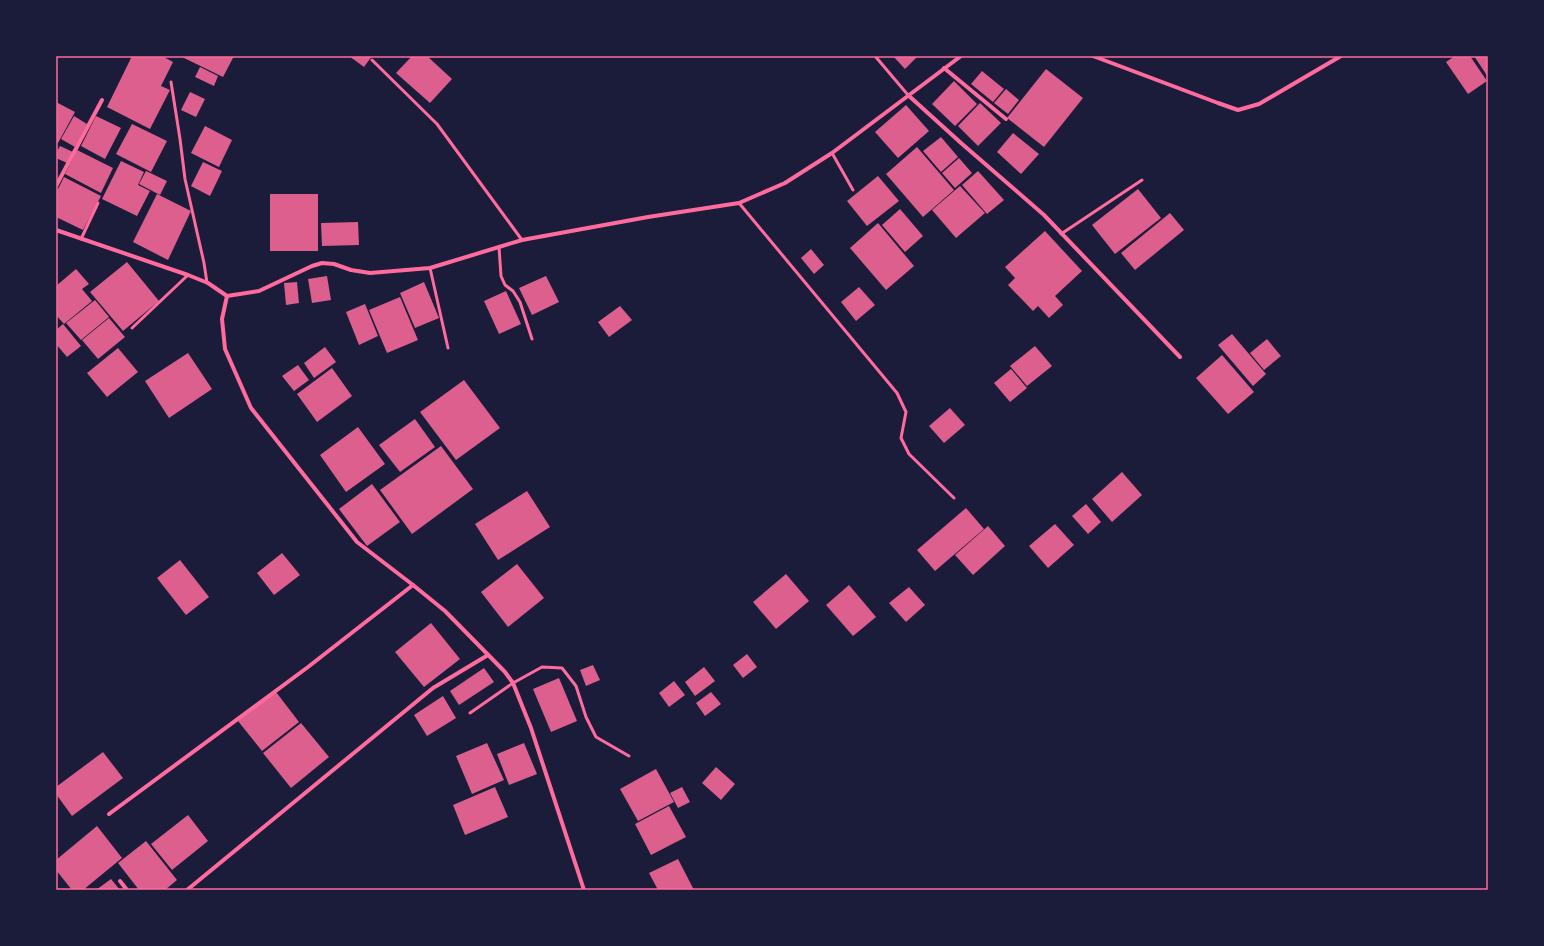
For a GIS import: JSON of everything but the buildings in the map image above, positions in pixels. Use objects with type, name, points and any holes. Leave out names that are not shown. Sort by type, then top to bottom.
[{"type":"street","points":[[56,230],[188,275],[208,283],[227,296],[259,292],[312,266],[322,263],[334,264],[351,270],[370,273],[430,268],[522,240],[648,216],[739,203],[785,183],[832,153],[961,56]]},
{"type":"street","points":[[1093,56],[1238,110],[1259,104],[1341,56]]},
{"type":"street","points":[[944,68],[1006,119]]},
{"type":"street","points":[[908,95],[1044,215],[1180,358]]},
{"type":"street","points":[[56,186],[102,100]]},
{"type":"street","points":[[227,296],[222,319],[225,348],[251,408],[357,542],[444,611],[505,672],[513,683],[531,728],[584,890]]},
{"type":"street","points":[[109,814],[308,667],[413,585]]},
{"type":"street","points":[[187,890],[433,688],[488,655]]},
{"type":"street","points":[[120,881],[128,890]]},
{"type":"lane","points":[[875,56],[908,95]]},
{"type":"lane","points":[[372,60],[437,124],[522,240]]},
{"type":"lane","points":[[171,82],[184,174],[208,283]]},
{"type":"lane","points":[[832,153],[853,190]]},
{"type":"lane","points":[[1061,234],[1142,180]]},
{"type":"lane","points":[[81,239],[98,203]]},
{"type":"lane","points":[[739,203],[897,394],[906,412],[901,438],[909,454],[954,498]]},
{"type":"lane","points":[[499,247],[502,276],[505,285],[513,290],[520,302],[532,339]]},
{"type":"lane","points":[[430,268],[448,348]]},
{"type":"lane","points":[[132,328],[188,275]]},
{"type":"lane","points":[[470,713],[513,683],[542,667],[562,668],[576,686],[586,717],[596,737],[629,756]]}]
